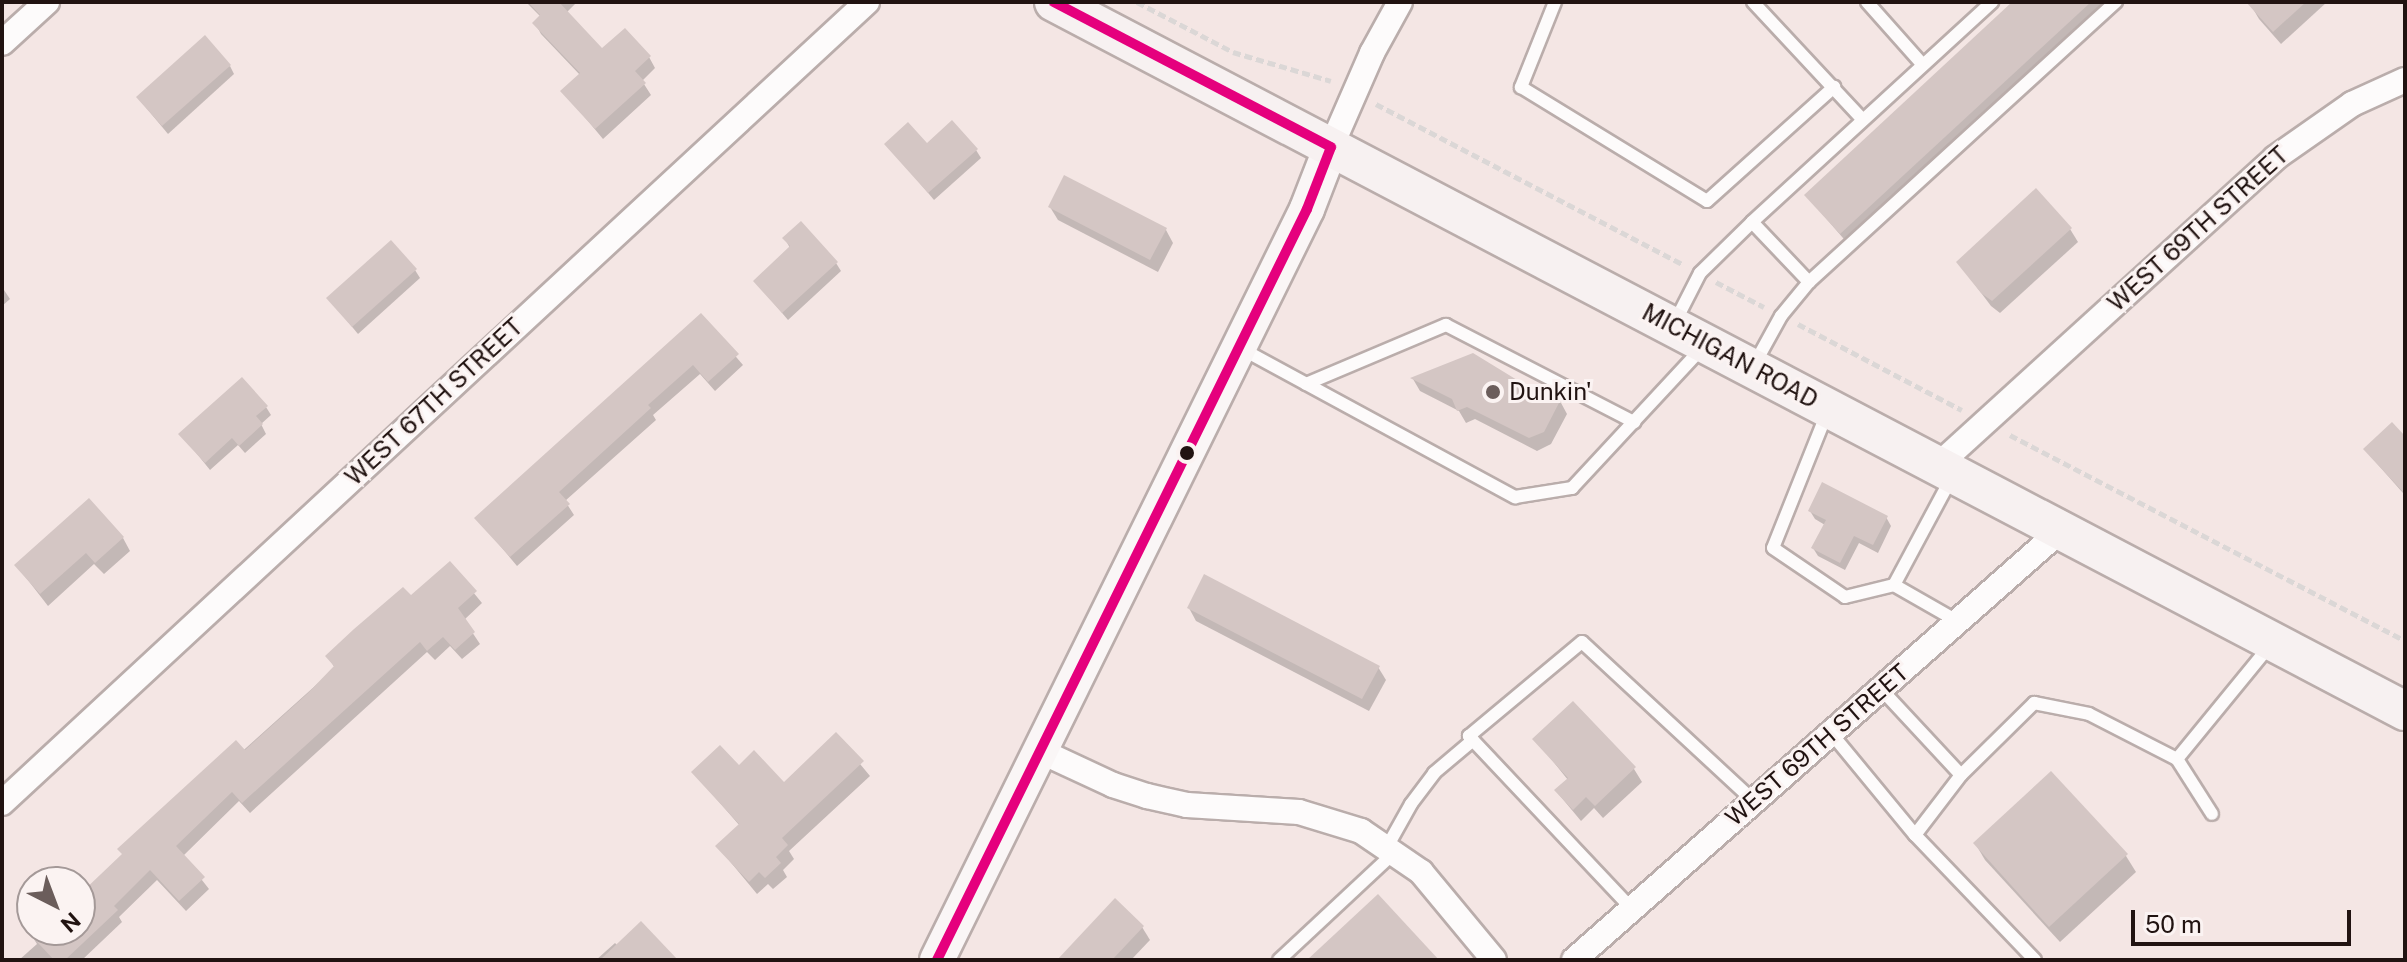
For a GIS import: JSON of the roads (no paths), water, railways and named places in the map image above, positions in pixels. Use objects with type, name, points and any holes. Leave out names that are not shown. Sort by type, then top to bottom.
[{"type":"main road","name":"MICHIGAN ROAD","points":[[1054,2],[2405,711]]},
{"type":"main road","points":[[937,960],[1312,198],[1331,147]]},
{"type":"street","points":[[2,43],[47,2]]},
{"type":"street","name":"WEST 67TH STREET","points":[[2,803],[867,2]]},
{"type":"street","points":[[1331,147],[1372,53],[1400,2]]},
{"type":"street","name":"WEST 69TH STREET","points":[[1945,470],[1985,422],[2275,158],[2352,104],[2405,80]]},
{"type":"street","name":"WEST 69TH STREET","points":[[1574,960],[2060,531]]},
{"type":"street","points":[[1040,751],[1113,785],[1147,796],[1187,805],[1299,812],[1343,823],[1391,849],[1433,885],[1494,960]]},
{"type":"lane","points":[[1555,2],[1521,87],[1707,201],[1834,87]]},
{"type":"lane","points":[[1753,2],[1863,120]]},
{"type":"lane","points":[[1867,2],[1923,65]]},
{"type":"lane","points":[[1672,326],[1700,273],[1992,2]]},
{"type":"lane","points":[[1752,368],[1781,316],[1809,282],[2116,2]]},
{"type":"lane","points":[[1752,222],[1809,282]]},
{"type":"lane","points":[[1306,384],[1446,325],[1634,422]]},
{"type":"lane","points":[[1239,347],[1515,497],[1572,488],[1706,344]]},
{"type":"lane","points":[[1829,409],[1773,548],[1845,597],[1894,585],[1957,621]]},
{"type":"lane","points":[[1894,585],[1945,470]]},
{"type":"lane","points":[[1632,909],[1469,736],[1582,642],[1754,801]]},
{"type":"lane","points":[[2177,759],[2273,642]]},
{"type":"lane","points":[[1881,689],[1961,775]]},
{"type":"lane","points":[[1915,835],[1961,775],[2034,703],[2089,714],[2177,759],[2212,814]]},
{"type":"lane","points":[[1831,733],[1915,835],[2035,960]]},
{"type":"lane","points":[[1279,960],[1391,849],[1411,804],[1434,773],[1473,740]]},
{"type":"place","name":"Dunkin'","points":[[1493,392]]}]
